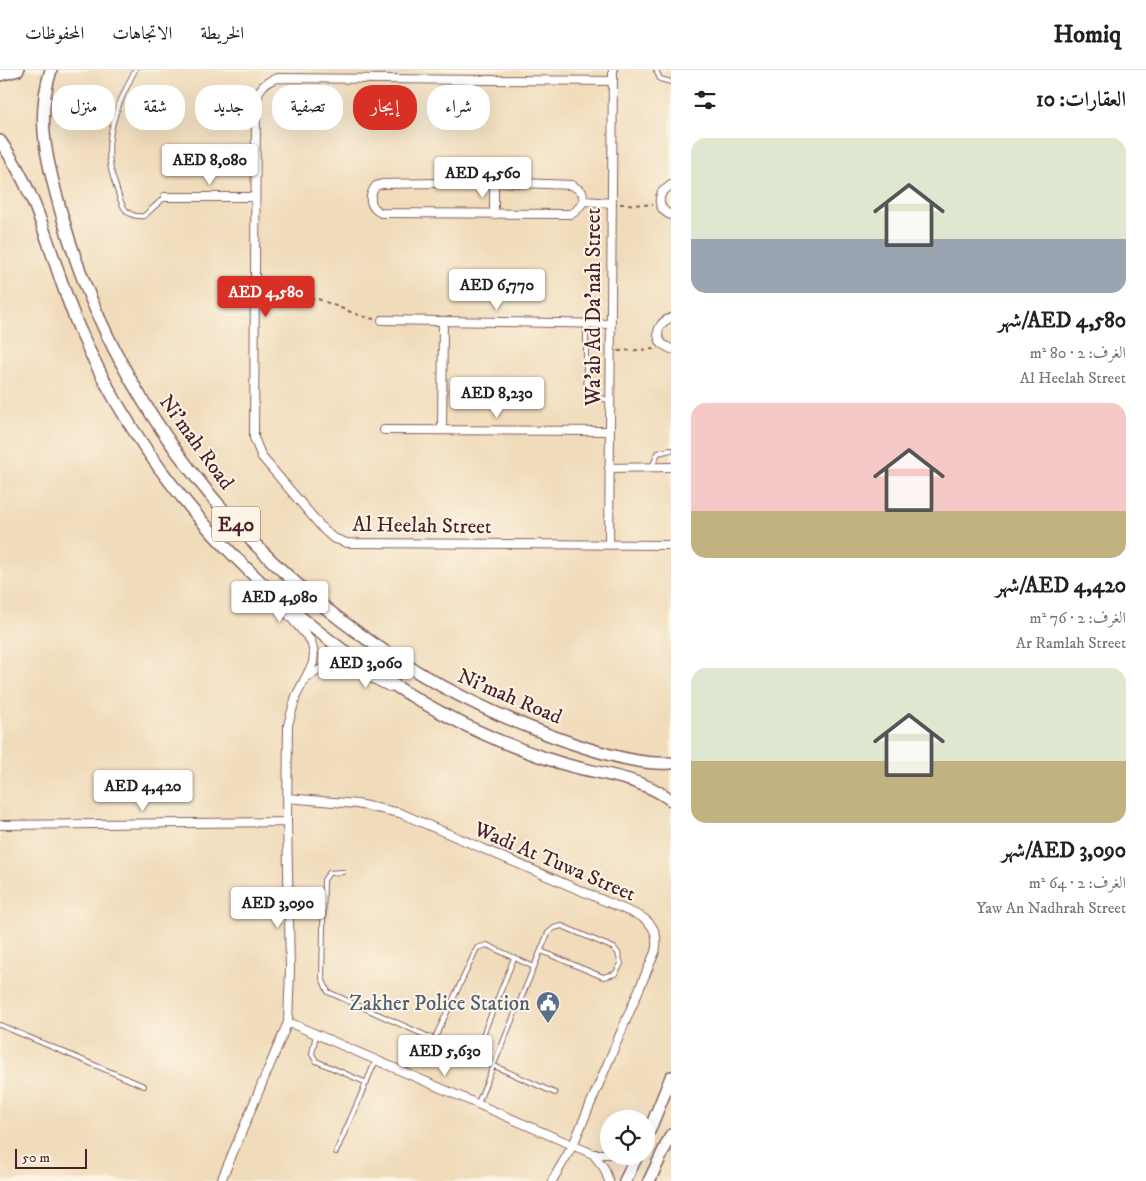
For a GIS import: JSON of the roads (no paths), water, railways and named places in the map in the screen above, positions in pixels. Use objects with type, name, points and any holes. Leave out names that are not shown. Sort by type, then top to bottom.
[{"type":"main road","points":[[0,75],[18,70]]},
{"type":"main road","name":"Ni'mah Road","points":[[51,70],[42,114],[44,152],[70,244],[82,276],[108,336],[140,394],[176,449],[238,526],[281,571],[328,612],[378,648],[431,681],[487,710],[562,739],[642,761],[671,762]]},
{"type":"main road","name":"Ni'mah Road","points":[[0,141],[25,181],[73,315],[87,347],[120,410],[181,497],[250,572],[338,647],[423,703],[521,750],[564,765],[646,786],[671,800]]},
{"type":"main road","points":[[655,1116],[671,1077]]},
{"type":"main road","points":[[649,1181],[671,1135]]},
{"type":"main road","points":[[625,1181],[633,1165]]},
{"type":"street","name":"Wa'ab Ad Da'nah Street","points":[[609,544],[613,70]]},
{"type":"street","name":"Al Heelah Street","points":[[613,81],[278,78],[267,81],[259,88],[257,96],[255,197],[254,427],[257,448],[324,530],[333,538],[356,544],[671,545]]},
{"type":"street","points":[[494,182],[494,215]]},
{"type":"street","points":[[494,182],[572,185],[582,192],[584,201],[576,212],[571,214],[494,215],[381,213],[371,204],[370,198],[376,186],[382,184],[494,182]]},
{"type":"street","points":[[671,186],[662,192],[660,206],[671,215]]},
{"type":"street","points":[[165,198],[255,197]]},
{"type":"street","points":[[584,201],[612,203]]},
{"type":"street","points":[[670,349],[659,341],[658,333],[660,325],[671,318]]},
{"type":"street","points":[[382,320],[611,324]]},
{"type":"street","points":[[442,430],[443,321]]},
{"type":"street","points":[[384,430],[610,430]]},
{"type":"street","points":[[610,468],[671,468]]},
{"type":"street","points":[[221,1181],[288,1022],[290,969],[287,822],[288,725],[296,696],[313,663],[314,653],[311,641],[250,572]]},
{"type":"street","points":[[307,677],[326,666],[341,665],[423,703]]},
{"type":"street","name":"Wadi At Tuwa Street","points":[[288,798],[357,804],[400,813],[640,916],[651,925],[657,938],[655,952],[573,1145],[552,1181]]},
{"type":"street","points":[[0,825],[287,822]]},
{"type":"street","points":[[288,1022],[593,1154],[600,1154]]},
{"type":"street","points":[[593,1154],[604,1168],[609,1181]]},
{"type":"lane","points":[[135,70],[114,115],[110,143],[110,163],[121,206],[128,213],[144,216],[165,198]]},
{"type":"lane","points":[[656,70],[660,79],[671,82]]},
{"type":"lane","points":[[586,324],[586,381],[588,388],[597,397],[610,401]]},
{"type":"lane","points":[[652,468],[658,453],[671,450]]},
{"type":"lane","points":[[343,872],[329,873],[324,880],[324,986],[334,996],[555,1093]]},
{"type":"lane","points":[[478,1103],[534,967],[550,930],[562,926],[614,948],[618,953],[621,964],[615,974],[603,977],[541,951]]},
{"type":"lane","points":[[434,1040],[477,948],[487,945],[534,967]]},
{"type":"lane","points":[[474,1057],[514,958]]},
{"type":"lane","points":[[0,1026],[144,1086]]},
{"type":"lane","points":[[316,1034],[312,1054],[316,1061],[367,1083]]},
{"type":"lane","points":[[336,1152],[376,1060]]},
{"type":"place","name":"Zakher Police Station","points":[[548,1024]]}]
